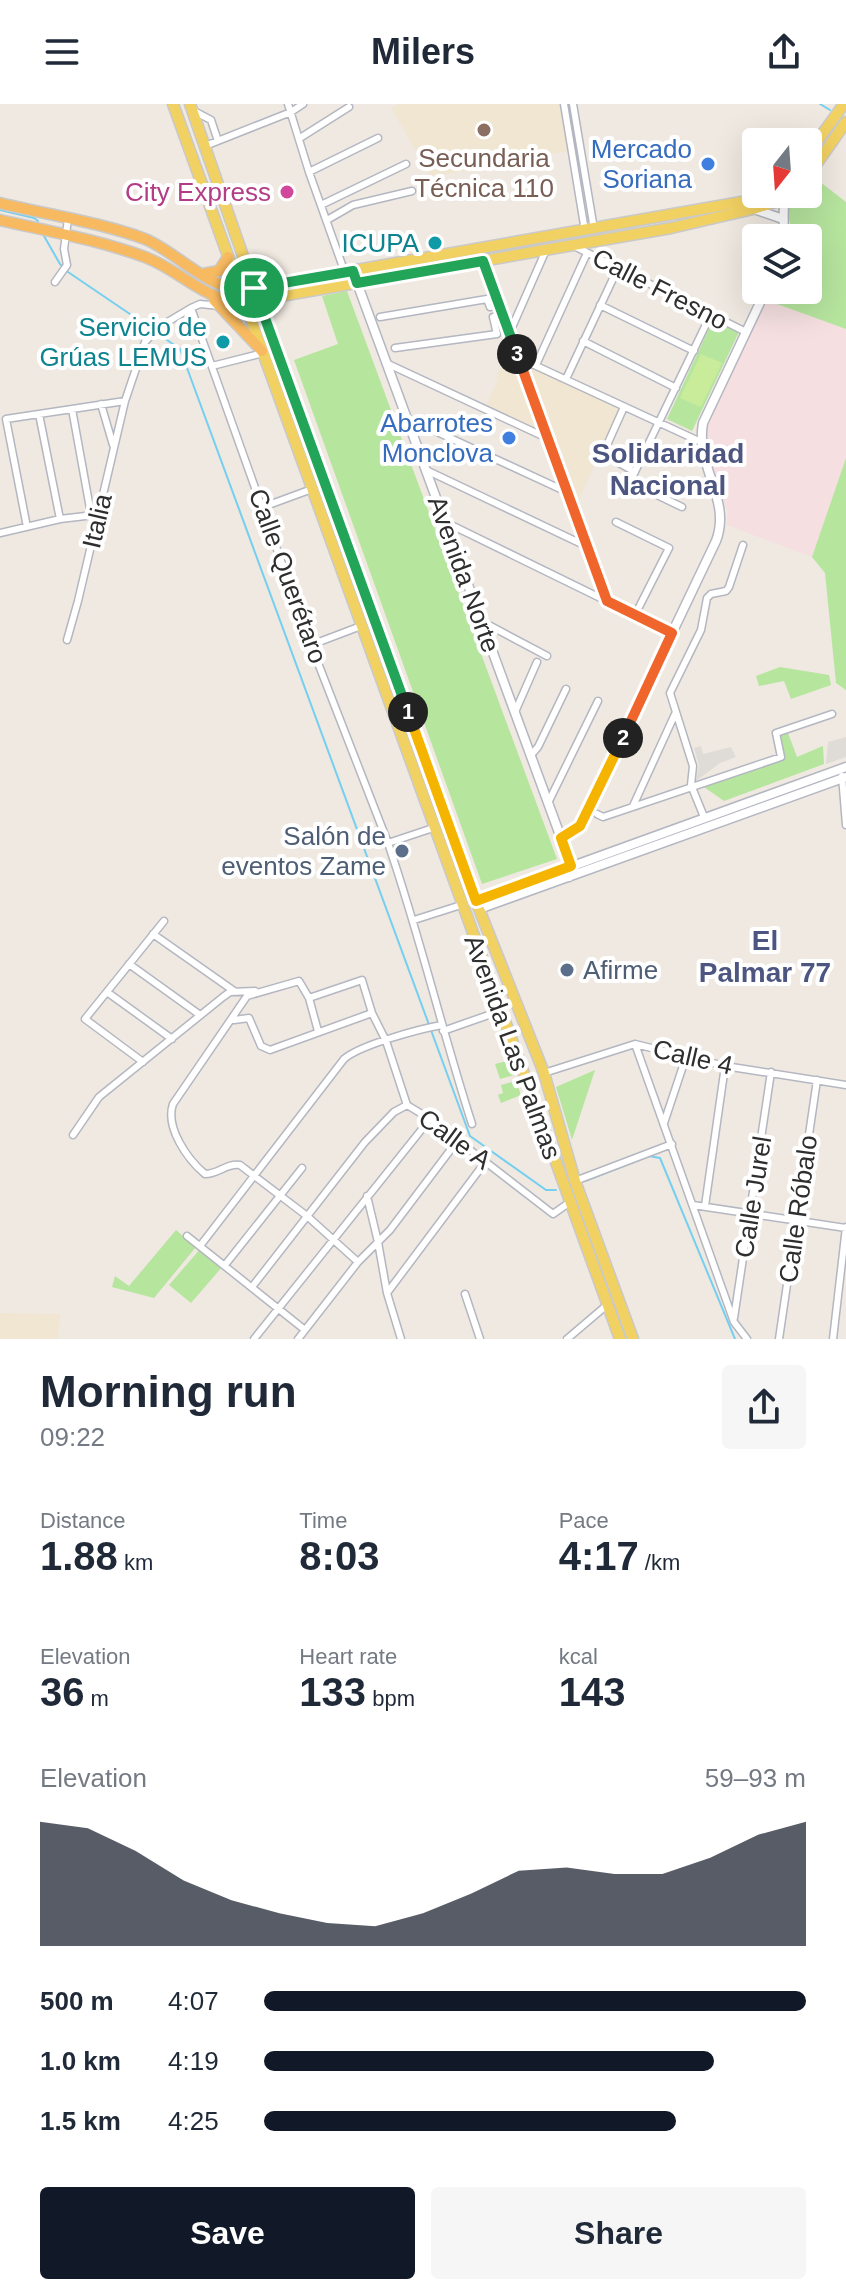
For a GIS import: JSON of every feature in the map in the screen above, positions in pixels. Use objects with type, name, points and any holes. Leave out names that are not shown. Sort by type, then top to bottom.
[{"type":"highway","points":[[0,203],[144,239],[187,263],[219,286],[258,300]]},
{"type":"highway","points":[[0,220],[65,234],[149,258],[200,289],[222,307],[262,352]]},
{"type":"highway","points":[[203,274],[219,271],[228,257]]},
{"type":"highway","points":[[179,275],[187,263]]},
{"type":"highway","points":[[200,289],[225,301],[243,297],[254,288]]},
{"type":"main road","name":"Avenida Las Palmas","points":[[173,104],[620,1339]]},
{"type":"main road","points":[[822,133],[843,105]]},
{"type":"main road","name":"Avenida Las Palmas","points":[[191,107],[478,905],[544,1073],[575,1181],[633,1339]]},
{"type":"main road","points":[[822,156],[846,122]]},
{"type":"main road","points":[[827,126],[838,133]]},
{"type":"main road","points":[[254,288],[420,272],[546,250],[742,202]]},
{"type":"main road","points":[[258,300],[417,260],[671,228],[753,209]]},
{"type":"main road","points":[[417,260],[420,272]]},
{"type":"street","points":[[205,146],[303,104]]},
{"type":"street","points":[[536,365],[588,238],[573,106],[565,106],[588,238]]},
{"type":"street","points":[[191,107],[211,120],[218,141]]},
{"type":"street","points":[[300,138],[349,107]]},
{"type":"street","points":[[289,108],[321,205],[351,278]]},
{"type":"street","points":[[309,172],[378,138]]},
{"type":"street","points":[[321,205],[406,164]]},
{"type":"street","points":[[327,220],[353,205],[412,191]]},
{"type":"street","points":[[783,224],[785,208]]},
{"type":"street","points":[[753,209],[783,219]]},
{"type":"street","points":[[55,282],[67,265],[64,249],[68,219]]},
{"type":"street","name":"Calle Fresno","points":[[588,238],[618,268],[746,332]]},
{"type":"street","points":[[510,332],[546,250]]},
{"type":"street","points":[[483,261],[607,601]]},
{"type":"street","points":[[566,379],[618,268]]},
{"type":"street","name":"Avenida Norte","points":[[351,278],[483,622],[571,866],[569,877]]},
{"type":"street","points":[[200,289],[200,304]]},
{"type":"street","points":[[380,317],[487,299],[497,334],[395,348]]},
{"type":"street","points":[[191,308],[200,304],[222,307]]},
{"type":"street","points":[[561,838],[580,826],[719,532],[719,504],[704,461],[701,442],[706,414],[759,304]]},
{"type":"street","points":[[490,307],[499,305]]},
{"type":"street","points":[[600,305],[694,351]]},
{"type":"street","name":"Italia","points":[[67,640],[94,515],[115,449],[125,401],[150,334],[191,308]]},
{"type":"street","name":"Calle Querétaro","points":[[191,308],[311,645],[388,843],[414,920],[442,1028],[472,1124]]},
{"type":"street","points":[[493,317],[503,314]]},
{"type":"street","points":[[682,507],[630,482],[711,314]]},
{"type":"street","points":[[583,341],[676,388]]},
{"type":"street","points":[[212,366],[262,352]]},
{"type":"street","points":[[519,358],[701,442]]},
{"type":"street","points":[[386,363],[549,439]]},
{"type":"street","points":[[27,527],[6,419],[125,401]]},
{"type":"street","points":[[101,404],[115,449]]},
{"type":"street","points":[[624,407],[603,454],[635,472]]},
{"type":"street","points":[[0,533],[60,519],[94,515],[72,409]]},
{"type":"street","points":[[39,414],[60,519]]},
{"type":"street","points":[[407,418],[569,493]]},
{"type":"street","points":[[426,470],[588,547]]},
{"type":"street","points":[[263,507],[312,489]]},
{"type":"street","points":[[445,522],[672,633]]},
{"type":"street","points":[[616,522],[669,548],[635,615]]},
{"type":"street","points":[[704,817],[691,785],[693,766],[670,693],[701,630],[707,598],[729,587],[743,545]]},
{"type":"street","points":[[483,622],[547,656]]},
{"type":"street","points":[[311,645],[361,626]]},
{"type":"street","points":[[515,712],[537,662]]},
{"type":"street","points":[[531,755],[538,747],[566,689]]},
{"type":"street","points":[[548,803],[598,701]]},
{"type":"street","points":[[633,806],[675,713]]},
{"type":"street","points":[[597,814],[603,817],[781,757],[776,733],[832,714]]},
{"type":"street","points":[[478,905],[569,877],[844,773]]},
{"type":"street","points":[[509,894],[571,866],[704,817],[844,773]]},
{"type":"street","points":[[844,773],[846,825]]},
{"type":"street","points":[[388,843],[433,828]]},
{"type":"street","points":[[414,920],[461,905]]},
{"type":"street","points":[[143,1062],[85,1019],[164,921]]},
{"type":"street","points":[[153,934],[234,991],[263,992]]},
{"type":"street","points":[[129,964],[200,1015]]},
{"type":"street","name":"Calle A","points":[[309,998],[362,980],[407,1105],[430,1119],[553,1214],[570,1202]]},
{"type":"street","points":[[318,1031],[309,998],[299,981],[247,996],[169,1114],[183,1149],[205,1174],[213,1174],[231,1164],[240,1165],[307,1216],[358,1262]]},
{"type":"street","points":[[73,1135],[99,1097],[234,991]]},
{"type":"street","points":[[107,992],[172,1039]]},
{"type":"street","points":[[200,1246],[253,1174],[349,1055],[433,1026],[442,1028],[500,1011]]},
{"type":"street","points":[[233,1021],[249,1018],[265,1049],[372,1013]]},
{"type":"street","points":[[635,1044],[734,1322],[747,1339]]},
{"type":"street","name":"Calle 4","points":[[544,1073],[635,1044],[725,1066],[846,1085]]},
{"type":"street","points":[[664,1123],[686,1057]]},
{"type":"street","points":[[705,1206],[725,1066]]},
{"type":"street","name":"Calle Jurel","points":[[734,1322],[771,1072]]},
{"type":"street","name":"Calle Róbalo","points":[[779,1339],[817,1080]]},
{"type":"street","points":[[252,1287],[365,1142],[394,1112],[407,1105]]},
{"type":"street","points":[[254,1339],[430,1119]]},
{"type":"street","points":[[298,1339],[458,1140]]},
{"type":"street","points":[[575,1181],[672,1144]]},
{"type":"street","points":[[387,1293],[486,1161]]},
{"type":"street","points":[[225,1265],[302,1168]]},
{"type":"street","points":[[367,1196],[387,1293],[401,1339]]},
{"type":"street","points":[[693,1205],[846,1227],[833,1339]]},
{"type":"street","points":[[187,1236],[305,1330]]},
{"type":"street","points":[[465,1294],[480,1339]]},
{"type":"street","points":[[567,1339],[607,1305]]},
{"type":"shaded area","name":"Secundaria Técnica 110","points":[[399,104],[560,104],[568,151],[431,177],[391,108]]},
{"type":"shaded area","points":[[764,304],[777,304],[846,329],[846,458],[812,557],[727,525],[728,512],[706,457],[706,428]]},
{"type":"shaded area","points":[[509,351],[538,427],[535,429],[486,406]]},
{"type":"shaded area","points":[[529,365],[620,408],[579,499],[547,413]]},
{"type":"shaded area","points":[[846,737],[846,757],[826,764],[828,742]]},
{"type":"shaded area","points":[[701,746],[703,754],[731,747],[736,757],[720,763],[696,781],[699,765],[694,748]]},
{"type":"shaded area","points":[[0,1313],[60,1314],[58,1339],[0,1339]]},
{"type":"green space","points":[[822,183],[846,202],[846,329],[777,304],[822,304],[822,224],[790,224],[787,208],[822,208]]},
{"type":"green space","points":[[347,291],[557,859],[482,884],[294,360],[338,344],[322,296]]},
{"type":"green space","points":[[713,320],[739,332],[692,431],[667,419]]},
{"type":"green space","points":[[701,354],[722,363],[701,407],[680,398]]},
{"type":"green space","points":[[846,458],[846,690],[836,683],[825,573],[812,557]]},
{"type":"green space","points":[[780,667],[829,675],[831,685],[791,699],[784,681],[759,686],[756,676]]},
{"type":"green space","points":[[788,733],[797,757],[823,746],[824,764],[724,801],[701,785],[782,759],[781,736]]},
{"type":"green space","points":[[511,1060],[515,1075],[500,1079],[495,1064]]},
{"type":"green space","points":[[595,1070],[572,1140],[556,1087]]},
{"type":"green space","points":[[516,1081],[521,1095],[501,1103],[498,1095],[503,1093],[501,1085]]},
{"type":"green space","points":[[176,1230],[196,1247],[154,1298],[112,1287],[115,1276],[129,1286]]},
{"type":"green space","points":[[201,1248],[223,1266],[191,1303],[169,1285]]},
{"type":"waterway","points":[[820,104],[830,110]]},
{"type":"waterway","points":[[0,210],[38,221]]},
{"type":"waterway","points":[[44,236],[68,272],[152,329]]},
{"type":"waterway","points":[[157,333],[180,349],[470,1136],[546,1190],[556,1190]]},
{"type":"waterway","points":[[585,1181],[649,1156],[660,1158],[735,1339]]},
{"type":"place","name":"Secundaria Técnica 110","points":[[484,130]]},
{"type":"place","name":"Mercado Soriana","points":[[708,164]]},
{"type":"place","name":"City Express","points":[[287,192]]},
{"type":"place","name":"ICUPA","points":[[435,243]]},
{"type":"place","name":"Servicio de Grúas LEMUS","points":[[223,342]]},
{"type":"place","name":"Abarrotes Monclova","points":[[509,438]]},
{"type":"place","name":"Salón de eventos Zame","points":[[402,851]]},
{"type":"place","name":"Afirme","points":[[567,970]]},
{"type":"district","name":"Solidaridad Nacional","points":[[668,469]]},
{"type":"district","name":"El Palmar 77","points":[[765,956]]},
{"type":"route","points":[[483,261],[607,601],[672,633],[580,826],[561,838],[571,866],[476,901],[254,288],[353,271],[357,283],[483,261]]}]
